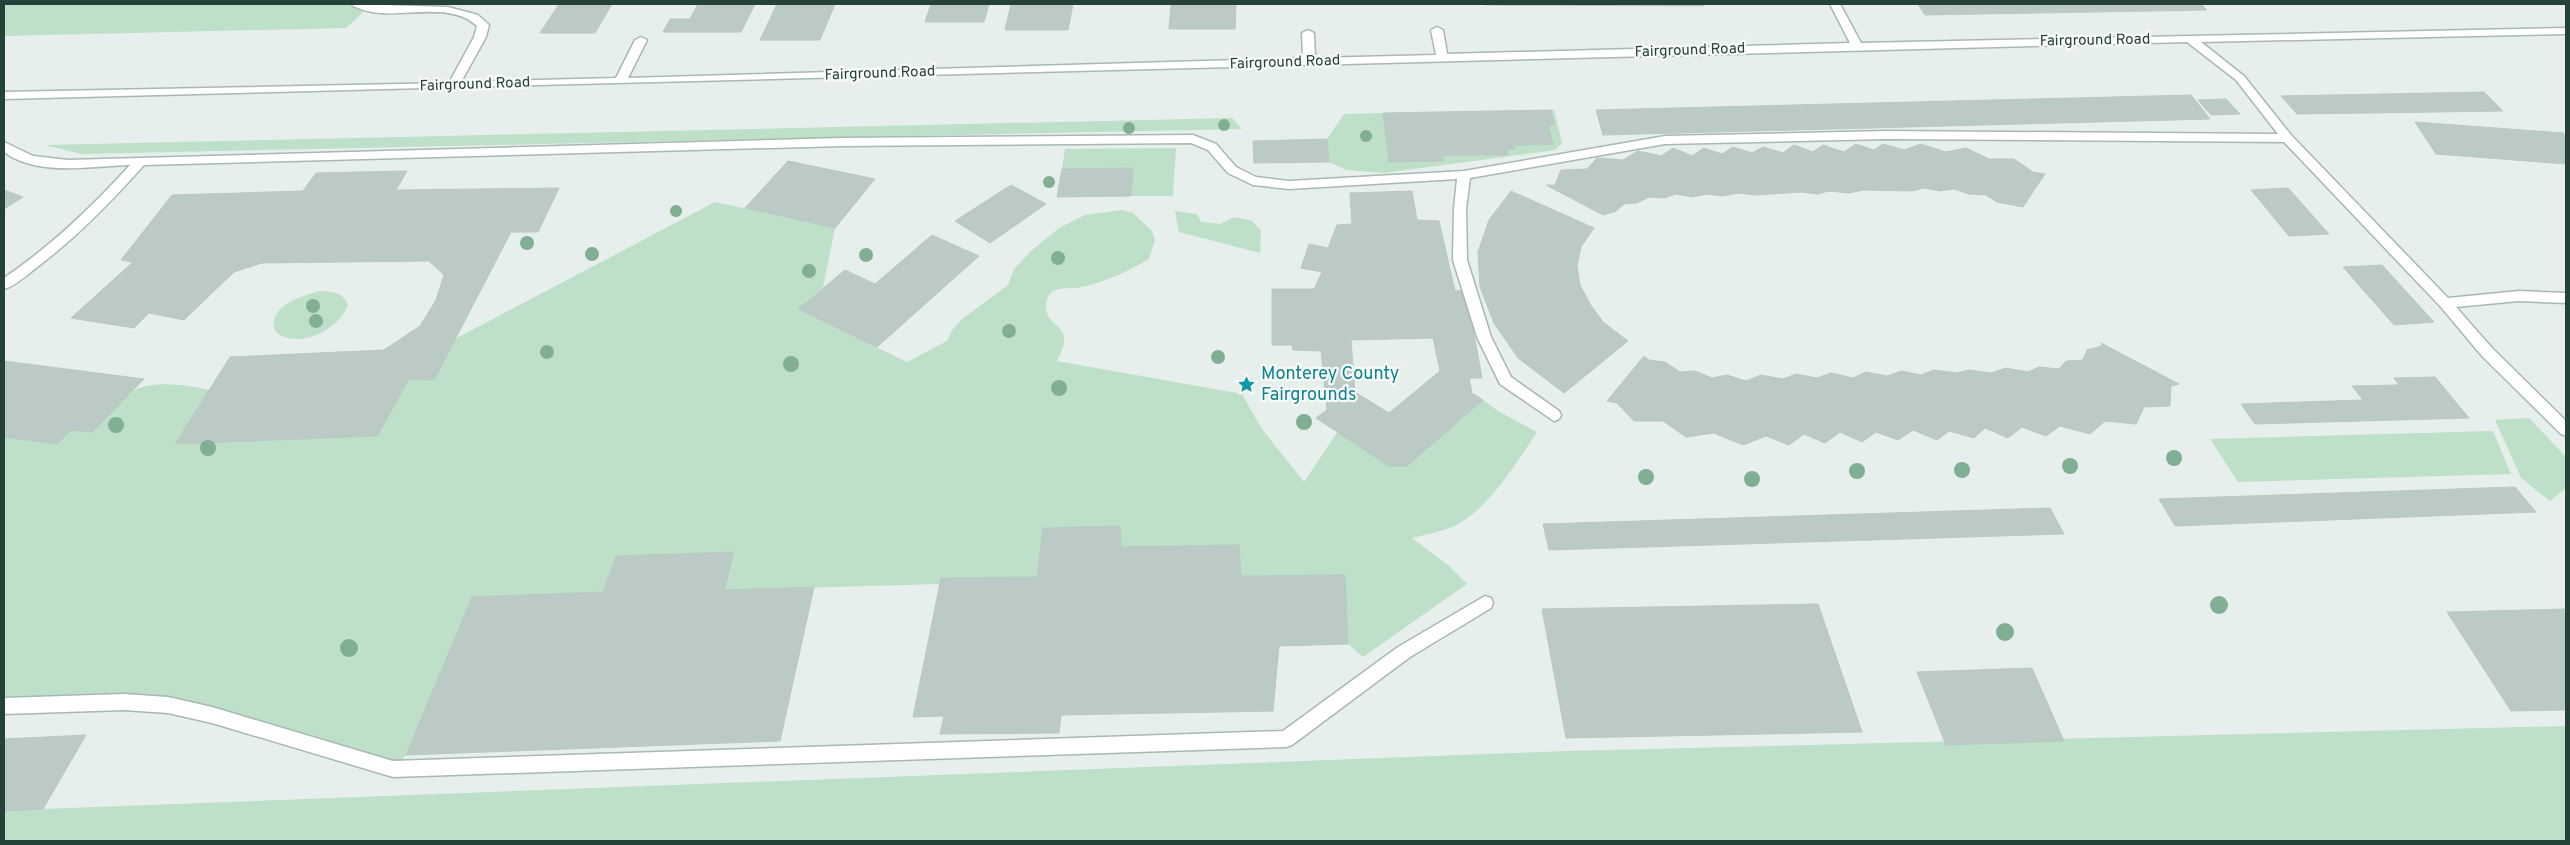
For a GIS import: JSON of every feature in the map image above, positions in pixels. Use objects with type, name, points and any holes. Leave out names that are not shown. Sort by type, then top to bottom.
[{"type":"street","points":[[358,4],[372,9],[449,6],[467,10],[478,16],[483,26],[480,37],[452,86]]},
{"type":"street","points":[[1835,4],[1857,46]]},
{"type":"street","points":[[1437,30],[1442,58]]},
{"type":"street","name":"Fairground Road","points":[[4,96],[452,86],[1857,46],[2566,32]]},
{"type":"street","points":[[1308,33],[1309,62]]},
{"type":"street","points":[[2190,39],[2240,78],[2287,138],[2445,303],[2487,352],[2566,430]]},
{"type":"street","points":[[620,81],[641,40]]},
{"type":"street","points":[[4,146],[22,158],[43,163],[842,142],[1194,139],[1212,147],[1232,170],[1253,181],[1289,185],[1464,175],[1665,140],[1886,135],[2287,138]]},
{"type":"street","points":[[4,284],[76,230],[113,193],[141,160]]},
{"type":"street","points":[[1464,175],[1460,209],[1460,260],[1484,337],[1505,380],[1554,415]]},
{"type":"street","points":[[2445,303],[2519,296],[2566,298]]},
{"type":"street","points":[[4,706],[40,703],[105,702],[168,705],[212,715],[393,769],[913,750],[1286,739],[1404,652],[1485,603]]},
{"type":"green space","points":[[4,4],[372,4],[346,28],[4,36]]},
{"type":"green space","points":[[1551,110],[1554,110],[1562,143],[1555,150],[1384,173],[1346,170],[1329,162],[1327,139],[1344,114],[1383,113],[1390,162],[1444,160],[1442,155],[1508,155],[1507,149],[1515,149],[1514,145],[1548,125],[1554,125]]},
{"type":"green space","points":[[1232,118],[1242,129],[81,154],[46,145]]},
{"type":"green space","points":[[1176,148],[1173,196],[1131,196],[1133,168],[1062,169],[1065,149]]},
{"type":"green space","points":[[715,202],[835,228],[823,287],[798,309],[907,362],[947,341],[952,330],[962,319],[1008,285],[1014,269],[1031,251],[1059,228],[1085,215],[1122,210],[1133,213],[1152,231],[1155,240],[1149,259],[1125,272],[1091,285],[1056,290],[1048,298],[1046,305],[1047,313],[1063,333],[1064,339],[1063,348],[1057,361],[1242,394],[1262,429],[1304,482],[1338,431],[1389,466],[1407,466],[1483,400],[1498,411],[1537,432],[1494,493],[1473,514],[1451,527],[1412,538],[1448,565],[1467,584],[1363,657],[1348,644],[1345,575],[1241,576],[1239,545],[1121,547],[1120,526],[1043,528],[1037,577],[940,584],[724,590],[734,552],[616,556],[603,592],[472,597],[406,755],[393,769],[212,715],[40,703],[4,706],[4,437],[57,444],[71,430],[92,432],[130,393],[147,386],[169,384],[209,390],[176,444],[377,436],[409,379],[434,380],[455,339]]},
{"type":"green space","points":[[1175,211],[1197,214],[1201,222],[1220,224],[1234,217],[1252,221],[1261,230],[1260,253],[1179,232]]},
{"type":"green space","points":[[320,291],[344,297],[348,305],[337,321],[320,333],[299,339],[289,338],[276,332],[274,319],[283,307],[298,298]]},
{"type":"green space","points":[[2529,418],[2566,457],[2566,488],[2550,501],[2521,478],[2495,420]]},
{"type":"green space","points":[[2493,431],[2511,474],[2238,482],[2210,439]]},
{"type":"green space","points":[[2566,726],[2566,841],[4,841],[4,811],[43,809],[1568,751]]},
{"type":"building","points":[[559,4],[612,4],[595,33],[540,33]]},
{"type":"building","points":[[698,4],[755,4],[741,32],[663,32],[670,19],[690,19]]},
{"type":"building","points":[[777,4],[835,4],[820,40],[760,40]]},
{"type":"building","points":[[931,4],[989,4],[984,22],[925,22]]},
{"type":"building","points":[[1011,4],[1073,4],[1068,30],[1005,30]]},
{"type":"building","points":[[1171,4],[1236,4],[1235,29],[1169,29]]},
{"type":"building","points":[[1703,4],[1704,6],[1485,5]]},
{"type":"building","points":[[1918,4],[2201,4],[2207,10],[1925,15]]},
{"type":"building","points":[[2484,92],[2503,111],[2297,114],[2281,96]]},
{"type":"building","points":[[2191,95],[2210,119],[1603,135],[1596,110]]},
{"type":"building","points":[[2226,99],[2240,114],[2211,115],[2198,100]]},
{"type":"building","points":[[1551,110],[1554,125],[1548,125],[1553,144],[1514,145],[1515,149],[1507,149],[1508,155],[1442,155],[1444,161],[1389,162],[1383,113]]},
{"type":"building","points":[[2415,122],[2563,133],[2566,138],[2566,164],[2436,154]]},
{"type":"building","points":[[1327,139],[1329,162],[1254,163],[1253,141]]},
{"type":"building","points":[[1856,144],[1874,150],[1883,144],[1904,150],[1921,144],[1946,152],[1966,148],[1989,159],[2014,159],[2033,172],[2045,174],[2023,207],[1997,202],[1986,195],[1969,194],[1954,189],[1940,191],[1925,188],[1911,191],[1863,190],[1849,193],[1829,191],[1817,194],[1802,192],[1755,195],[1738,193],[1723,196],[1707,194],[1692,197],[1676,194],[1664,198],[1649,197],[1637,203],[1624,204],[1616,211],[1603,215],[1546,185],[1555,185],[1561,170],[1587,169],[1597,158],[1623,160],[1638,151],[1661,156],[1673,148],[1692,156],[1704,148],[1722,154],[1733,147],[1752,153],[1763,147],[1783,153],[1794,145],[1813,152],[1823,145],[1844,152]]},
{"type":"building","points":[[788,161],[875,179],[835,228],[745,208]]},
{"type":"building","points":[[1133,168],[1131,196],[1057,197],[1062,169]]},
{"type":"building","points":[[407,171],[396,190],[559,188],[538,232],[511,232],[434,380],[409,379],[377,436],[175,444],[230,357],[384,350],[420,326],[436,300],[444,275],[429,261],[262,263],[234,272],[184,320],[149,313],[134,328],[71,318],[133,262],[121,260],[172,195],[303,191],[316,173]]},
{"type":"building","points":[[1011,185],[1046,204],[990,243],[955,221]]},
{"type":"building","points":[[2288,188],[2329,234],[2289,236],[2251,190]]},
{"type":"building","points":[[4,190],[23,197],[4,209]]},
{"type":"building","points":[[1412,191],[1417,220],[1439,221],[1455,291],[1466,290],[1482,378],[1469,378],[1472,393],[1483,400],[1407,466],[1389,466],[1316,418],[1327,410],[1321,351],[1293,350],[1292,345],[1272,345],[1272,289],[1314,289],[1322,272],[1301,268],[1309,244],[1328,248],[1337,225],[1352,224],[1350,193]],"holes":[[[1433,338],[1440,371],[1389,413],[1355,392],[1351,340]]]},
{"type":"building","points":[[1511,191],[1594,228],[1581,247],[1577,266],[1580,285],[1590,304],[1603,322],[1628,341],[1564,393],[1518,358],[1494,323],[1480,287],[1478,252],[1489,220]]},
{"type":"building","points":[[932,235],[979,256],[877,347],[798,309],[845,270],[875,284]]},
{"type":"building","points":[[2382,265],[2434,322],[2394,325],[2343,267]]},
{"type":"building","points":[[2101,343],[2179,384],[2171,386],[2170,406],[2144,407],[2136,424],[2105,421],[2090,434],[2060,426],[2046,436],[2022,427],[2008,438],[1985,428],[1974,438],[1949,431],[1937,440],[1913,430],[1898,440],[1876,432],[1862,442],[1840,432],[1825,443],[1804,434],[1789,445],[1766,436],[1743,445],[1714,433],[1686,437],[1663,421],[1634,421],[1617,403],[1607,401],[1644,356],[1649,360],[1665,362],[1680,372],[1695,371],[1712,378],[1727,375],[1746,381],[1761,375],[1783,379],[1796,374],[1817,378],[1831,373],[1853,378],[1866,372],[1887,376],[1902,371],[1921,375],[1934,370],[1956,373],[1969,370],[1991,373],[2006,368],[2028,372],[2039,367],[2059,369],[2066,361],[2083,360],[2087,350],[2102,346]]},
{"type":"building","points":[[4,361],[144,379],[92,432],[71,430],[57,444],[4,437]]},
{"type":"building","points":[[2435,377],[2469,418],[2255,424],[2241,404],[2363,400],[2352,386],[2399,385],[2394,378]]},
{"type":"building","points":[[2515,487],[2536,512],[2175,526],[2159,499]]},
{"type":"building","points":[[2050,508],[2064,534],[1549,550],[1543,524]]},
{"type":"building","points":[[1120,526],[1121,547],[1239,545],[1241,576],[1345,575],[1348,644],[1279,646],[1273,711],[1061,715],[1059,733],[940,734],[944,716],[913,717],[941,578],[1037,577],[1043,528]]},
{"type":"building","points":[[734,552],[724,590],[814,587],[780,741],[406,755],[472,597],[603,592],[616,556]]},
{"type":"building","points":[[1818,604],[1862,732],[1566,738],[1542,609]]},
{"type":"building","points":[[2566,609],[2566,710],[2511,711],[2447,612]]},
{"type":"building","points":[[2032,668],[2064,741],[1946,745],[1917,672]]},
{"type":"building","points":[[86,735],[43,809],[4,811],[4,739]]},
{"type":"place","name":"Monterey County Fairgrounds","points":[[1247,384]]}]
